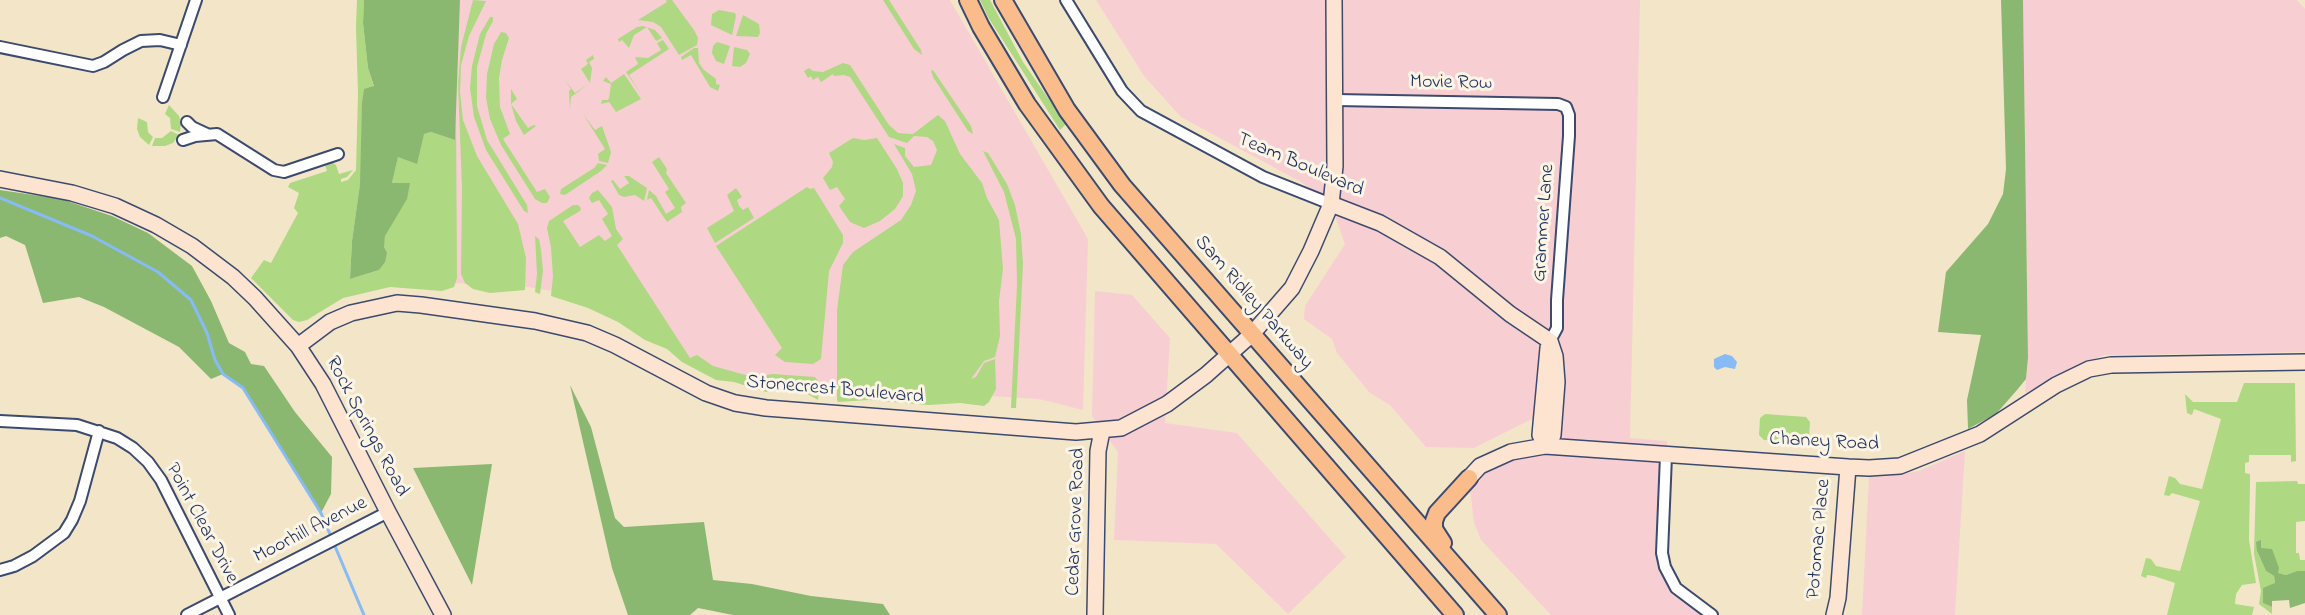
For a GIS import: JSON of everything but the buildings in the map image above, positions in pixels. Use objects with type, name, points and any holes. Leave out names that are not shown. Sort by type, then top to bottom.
[{"type":"main road","points":[[968,0],[1026,104],[1101,206],[1455,615]]},
{"type":"main road","name":"Sam Ridley Parkway","points":[[1003,0],[1067,110],[1122,185],[1498,615]]},
{"type":"main road","points":[[1469,478],[1437,513],[1434,529],[1503,615]]},
{"type":"street","points":[[163,97],[196,0]]},
{"type":"street","name":"Team Boulevard","points":[[1066,0],[1122,91],[1141,111],[1263,177],[1380,223],[1440,257],[1510,314],[1554,334]]},
{"type":"street","name":"Stonecrest Boulevard","points":[[298,346],[330,322],[351,313],[397,303],[420,305],[543,322],[587,333],[706,393],[735,403],[1058,431],[1102,431],[1129,425],[1167,404],[1252,334],[1292,288],[1311,251],[1331,204],[1335,166],[1334,0]]},
{"type":"street","points":[[0,46],[93,66],[141,41],[160,40],[181,45]]},
{"type":"street","name":"Movie Row","points":[[1336,100],[1558,104],[1566,107]]},
{"type":"street","name":"Grammer Lane","points":[[1554,334],[1569,136],[1569,115],[1566,107]]},
{"type":"street","points":[[187,122],[192,127],[208,134]]},
{"type":"street","points":[[183,140],[217,134],[274,171],[284,172],[338,154]]},
{"type":"street","name":"Rock Springs Road","points":[[0,179],[72,193],[115,206],[156,225],[192,246],[233,277],[255,298],[298,346],[323,384],[443,615]]},
{"type":"street","points":[[1545,446],[1540,435],[1557,382],[1554,334]]},
{"type":"street","points":[[1549,405],[1554,334]]},
{"type":"street","name":"Chaney Road","points":[[1469,478],[1480,466],[1511,452],[1545,446],[1848,467],[1900,466],[1980,434],[2056,385],[2089,369],[2111,365],[2305,362]]},
{"type":"street","name":"Point Clear Drive","points":[[0,421],[76,425],[99,431],[133,448],[148,462],[161,480],[229,615]]},
{"type":"street","points":[[0,570],[33,556],[64,533],[80,501],[99,431]]},
{"type":"street","name":"Cedar Grove Road","points":[[1095,615],[1098,451],[1102,431]]},
{"type":"street","points":[[1666,456],[1662,553],[1665,567],[1676,588],[1712,615]]},
{"type":"street","name":"Potomac Place","points":[[1834,615],[1838,598],[1848,467]]},
{"type":"street","name":"Moorhill Avenue","points":[[187,615],[388,512]]},
{"type":"shaded area","points":[[380,0],[950,0],[1088,239],[1083,410],[1039,399],[744,381],[695,363],[567,293],[507,284],[434,283]]},
{"type":"shaded area","points":[[1096,0],[1640,0],[1630,438],[1667,441],[1662,553],[1670,578],[1712,615],[1551,615],[1481,540],[1474,523],[1469,478],[1544,446],[1540,415],[1474,448],[1426,447],[1390,405],[1370,393],[1337,353],[1332,339],[1304,319],[1305,306],[1345,244],[1331,204],[1301,182],[1181,117],[1144,76]]},
{"type":"shaded area","points":[[2023,0],[2297,0],[2305,9],[2305,352],[2104,355],[2025,393],[2028,359]]},
{"type":"shaded area","points":[[1095,291],[1132,295],[1170,338],[1165,423],[1237,433],[1346,557],[1288,614],[1216,544],[1114,540],[1118,452],[1092,416]]},
{"type":"shaded area","points":[[1965,451],[1955,615],[1862,615],[1869,477],[1919,471]]},
{"type":"green space","points":[[357,0],[364,0],[363,23],[368,68],[374,87],[352,241],[350,279],[379,270],[385,236],[409,183],[392,183],[398,156],[424,134],[431,132],[455,140],[456,115],[457,278],[454,287],[442,291],[390,287],[343,298],[307,320],[299,322],[293,320],[251,278],[264,260],[271,263],[298,213],[294,208],[299,193],[288,187],[290,183],[327,171],[325,165],[332,162],[336,165],[339,174],[353,170],[347,177],[341,179],[341,182],[348,180],[356,170]]},
{"type":"green space","points":[[364,0],[460,0],[455,140],[431,132],[424,134],[417,164],[398,157],[392,183],[410,183],[407,199],[385,236],[384,247],[387,253],[385,262],[379,270],[350,279],[352,241],[360,184],[362,103],[364,89],[374,86],[368,68],[363,23]]},
{"type":"green space","points":[[473,0],[486,1],[469,36],[461,65],[460,92],[463,120],[477,156],[518,224],[526,258],[525,290],[490,293],[473,289],[465,283],[461,274],[462,187],[458,84],[461,47]]},
{"type":"green space","points":[[666,0],[672,0],[698,38],[697,45],[679,55],[661,27],[653,22],[638,20],[667,2]]},
{"type":"green space","points":[[883,0],[889,0],[922,55],[914,49]]},
{"type":"green space","points":[[980,0],[990,0],[1023,62],[1066,124],[1060,130],[988,17]]},
{"type":"green space","points":[[2001,0],[2023,0],[2028,358],[2026,379],[2017,390],[1996,414],[1968,429],[1967,400],[1981,335],[1938,332],[1946,272],[1988,224],[2003,194],[2006,169]]},
{"type":"green space","points":[[719,10],[735,13],[732,35],[711,25],[712,14]]},
{"type":"green space","points":[[743,15],[759,24],[758,37],[736,36]]},
{"type":"green space","points":[[490,17],[493,17],[493,21],[486,34],[477,67],[477,106],[487,140],[527,205],[528,213],[524,211],[486,150],[474,117],[470,88],[472,66],[480,34]]},
{"type":"green space","points":[[637,27],[647,27],[634,35],[629,48],[622,40],[619,42],[618,39]]},
{"type":"green space","points":[[647,27],[655,30],[662,38],[656,41]]},
{"type":"green space","points":[[501,32],[506,33],[509,38],[499,78],[500,107],[510,134],[503,139],[537,192],[545,189],[550,197],[547,203],[535,199],[501,145],[490,119],[486,98],[487,74],[494,44]]},
{"type":"green space","points":[[663,40],[669,49],[629,75],[643,97],[626,72],[638,64],[635,57],[648,58],[661,50],[657,43]]},
{"type":"green space","points":[[717,42],[730,46],[724,64],[716,61],[712,53],[713,46]]},
{"type":"green space","points":[[734,47],[747,50],[750,54],[746,63],[740,67],[732,66]]},
{"type":"green space","points":[[694,48],[698,48],[699,63],[716,79],[716,84],[720,85],[718,91],[710,87],[691,55],[682,60],[681,57]]},
{"type":"green space","points":[[593,55],[594,59],[589,62],[592,68],[590,83],[581,69],[588,64],[586,60]]},
{"type":"green space","points":[[843,63],[850,65],[889,125],[898,133],[913,134],[938,115],[945,121],[960,154],[982,183],[999,220],[1003,269],[999,301],[1000,336],[995,357],[984,361],[971,379],[976,377],[984,363],[995,359],[996,389],[984,406],[960,403],[929,405],[869,400],[838,402],[837,400],[837,310],[843,265],[853,252],[901,220],[911,205],[916,191],[912,174],[894,144],[905,148],[905,156],[914,167],[931,165],[937,150],[933,141],[927,137],[914,136],[907,143],[889,137],[850,77],[833,74],[821,82],[818,77],[813,80],[811,76],[808,78],[804,71],[809,68],[823,72]]},
{"type":"green space","points":[[933,70],[971,126],[973,134],[968,131],[933,77],[931,71]]},
{"type":"green space","points":[[624,74],[641,99],[616,112],[609,102],[601,104],[602,100],[609,98],[611,84],[603,81],[606,77],[611,83]]},
{"type":"green space","points":[[564,79],[575,93],[590,83],[571,97],[570,109],[569,91],[571,89]]},
{"type":"green space","points":[[511,89],[517,99],[511,104]]},
{"type":"green space","points":[[511,104],[528,128],[536,126],[524,135],[516,121]]},
{"type":"green space","points":[[169,105],[179,116],[180,132],[171,129],[170,118],[165,114]]},
{"type":"green space","points":[[583,114],[595,130],[602,126],[611,152],[608,163],[599,161],[598,154],[605,149]]},
{"type":"green space","points":[[138,118],[147,122],[148,132],[153,137],[149,145],[140,137],[137,129]]},
{"type":"green space","points":[[171,131],[179,135],[173,143],[165,146],[152,146],[155,138],[162,138]]},
{"type":"green space","points":[[853,138],[864,140],[877,138],[897,169],[903,183],[903,196],[895,209],[880,221],[864,228],[850,222],[839,206],[845,199],[837,187],[830,190],[823,178],[832,167],[833,162],[829,153]]},
{"type":"green space","points":[[983,151],[988,153],[1007,184],[1015,205],[1021,234],[1023,264],[1016,408],[1011,408],[1017,285],[1016,239],[1004,192]]},
{"type":"green space","points":[[659,157],[667,169],[666,173],[686,203],[681,207],[682,212],[667,222],[651,198],[647,200],[649,190],[656,196],[666,214],[675,208],[665,192],[669,189],[652,162]]},
{"type":"green space","points":[[598,163],[607,165],[565,195],[560,194],[561,189]]},
{"type":"green space","points":[[624,176],[629,176],[647,188],[644,201],[635,195],[624,197],[619,195],[611,181],[613,180],[620,189],[629,183]]},
{"type":"green space","points":[[807,187],[814,188],[843,235],[843,243],[829,271],[821,359],[813,364],[785,362],[775,355],[782,348],[716,246]]},
{"type":"green space","points":[[736,188],[742,197],[737,200],[739,206],[743,210],[748,207],[754,218],[715,243],[707,228],[734,211],[727,195]]},
{"type":"green space","points":[[0,190],[61,199],[112,216],[148,233],[192,266],[211,301],[229,343],[245,352],[251,364],[264,366],[295,412],[332,457],[331,494],[321,513],[243,388],[223,374],[211,379],[179,347],[104,307],[79,297],[43,303],[25,245],[6,236],[0,238]]},
{"type":"green space","points":[[598,190],[612,207],[616,229],[623,239],[617,245],[690,358],[697,355],[713,366],[753,377],[773,374],[815,377],[820,383],[818,400],[806,393],[781,386],[766,392],[734,382],[716,380],[682,362],[667,349],[645,340],[618,322],[588,308],[551,296],[553,276],[547,228],[549,221],[573,205],[578,205],[581,208],[580,211],[563,221],[580,247],[599,235],[605,241],[612,236],[602,219],[608,214],[599,200],[592,203],[589,198]]},
{"type":"green space","points":[[535,236],[539,239],[543,271],[540,294],[535,292],[537,274]]},
{"type":"green space","points":[[2244,383],[2295,383],[2296,461],[2291,462],[2291,455],[2249,455],[2249,462],[2245,463],[2245,473],[2250,474],[2249,540],[2256,583],[2242,585],[2236,594],[2235,604],[2254,607],[2252,615],[2167,615],[2175,583],[2154,576],[2147,575],[2146,578],[2141,576],[2146,558],[2151,559],[2156,566],[2180,571],[2200,501],[2172,493],[2169,496],[2164,495],[2169,476],[2175,478],[2180,484],[2202,489],[2221,419],[2194,409],[2192,415],[2187,413],[2185,394],[2193,402],[2237,402]]},
{"type":"green space","points":[[570,385],[591,427],[615,518],[624,527],[704,522],[713,580],[752,584],[811,596],[883,604],[890,615],[733,615],[698,608],[690,615],[628,615],[612,568]]},
{"type":"green space","points":[[1765,414],[1806,417],[1810,422],[1809,439],[1804,443],[1764,440],[1759,435],[1760,418]]},
{"type":"green space","points":[[492,464],[472,585],[413,468]]},
{"type":"green space","points":[[2297,481],[2298,484],[2305,484],[2305,521],[2296,522],[2296,553],[2299,553],[2300,560],[2305,560],[2305,571],[2286,575],[2277,573],[2257,551],[2266,571],[2274,576],[2275,584],[2263,603],[2272,607],[2272,614],[2259,604],[2261,591],[2254,554],[2256,482]]},
{"type":"green space","points":[[2261,540],[2261,548],[2272,549],[2279,568],[2278,573],[2286,575],[2305,571],[2305,603],[2290,608],[2289,600],[2272,601],[2272,607],[2263,603],[2263,588],[2275,583],[2274,576],[2266,571],[2257,551],[2256,542]]},
{"type":"water","points":[[1725,354],[1732,356],[1737,362],[1735,369],[1725,367],[1717,370],[1714,367],[1714,359]]},
{"type":"waterway","points":[[0,198],[92,236],[158,272],[191,300],[223,374],[243,388],[321,513],[364,615]]}]
